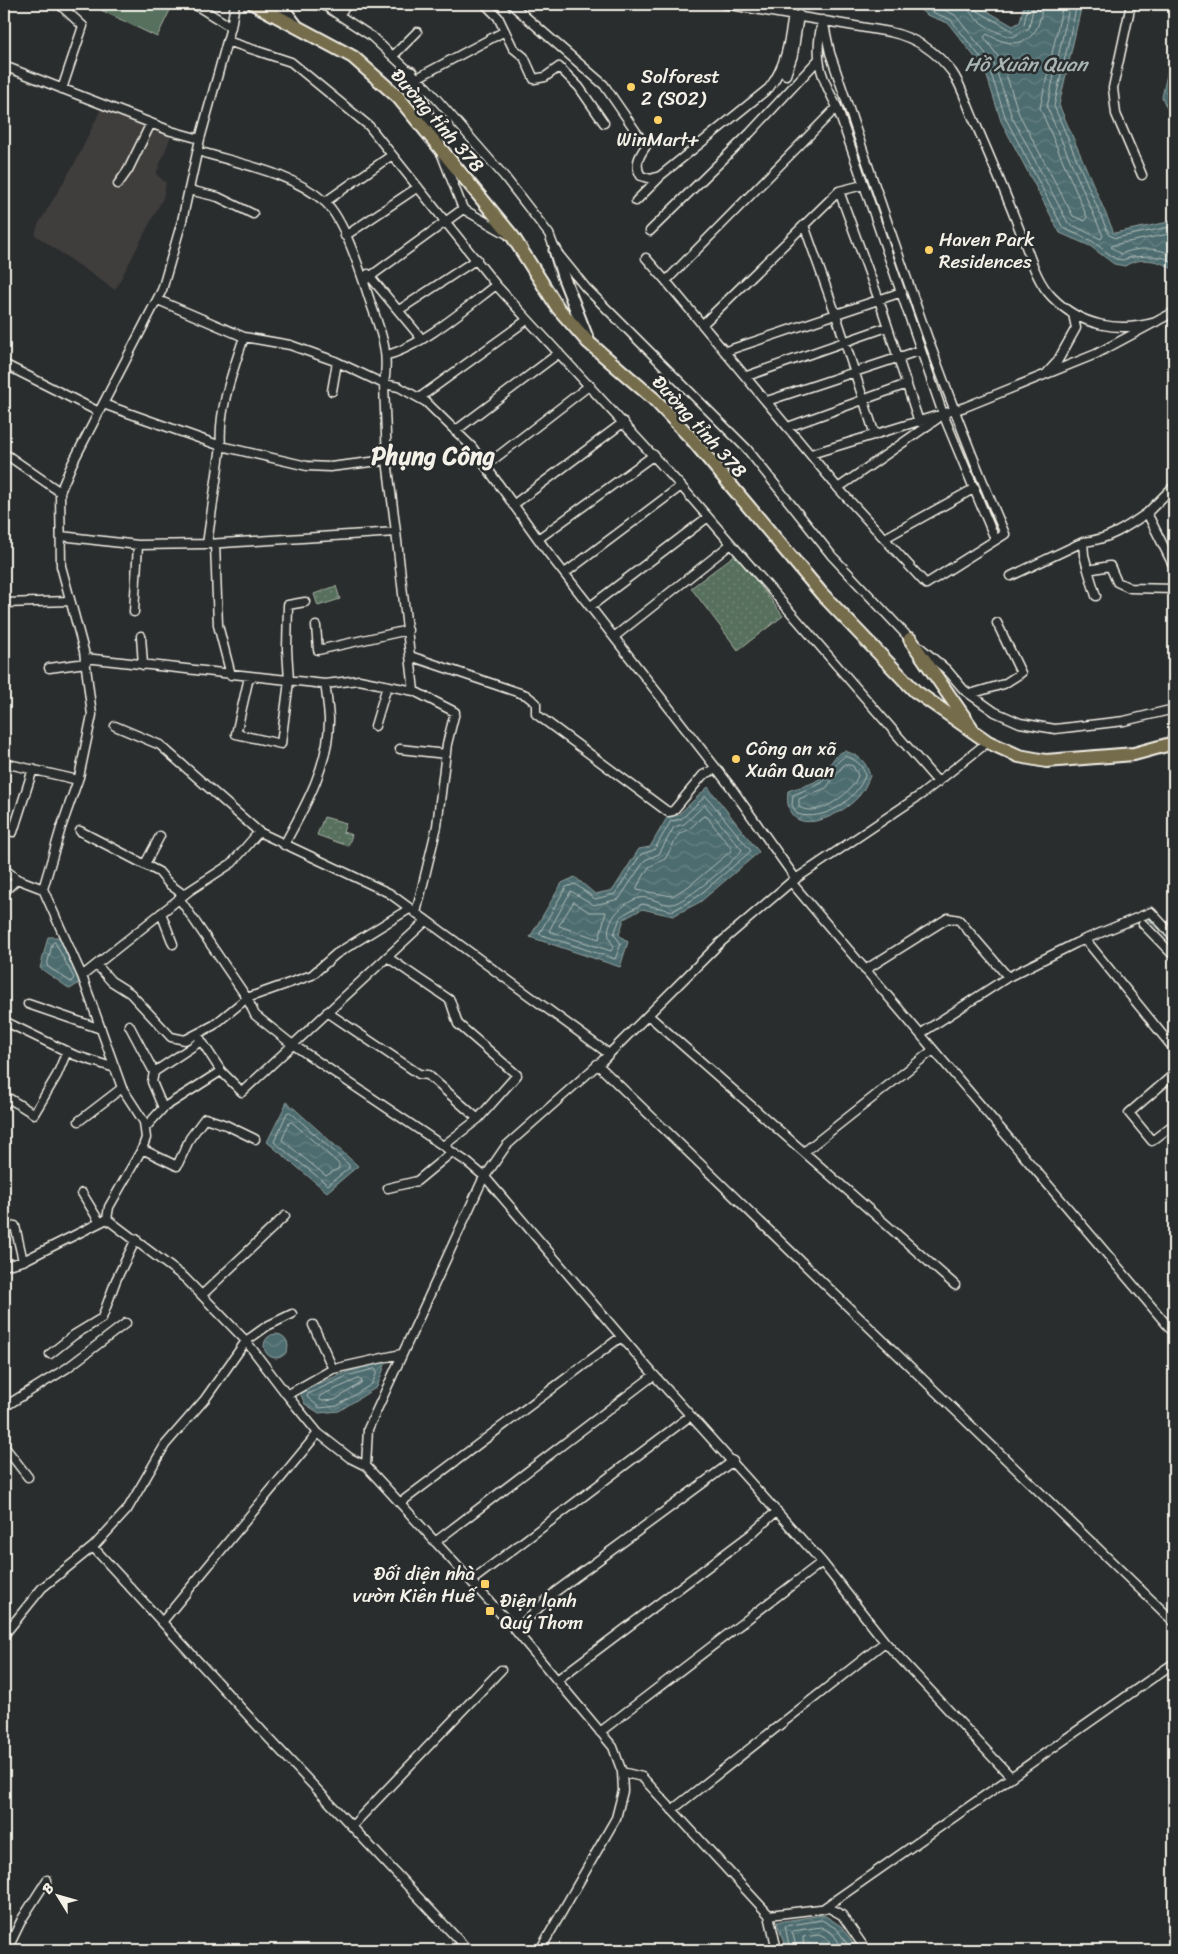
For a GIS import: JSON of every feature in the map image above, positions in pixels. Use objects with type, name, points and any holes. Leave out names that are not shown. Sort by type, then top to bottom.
[{"type":"main road","name":"Đường tỉnh 378","points":[[254,4],[296,24],[353,57],[398,97],[441,152],[513,237],[543,288],[588,342],[654,400],[691,438],[822,594],[915,691],[988,742],[1019,756],[1046,761],[1134,754],[1174,743]]},
{"type":"main road","points":[[280,4],[296,24]]},
{"type":"main road","points":[[414,76],[441,152]]},
{"type":"main road","points":[[555,250],[588,342]]},
{"type":"main road","points":[[910,639],[976,734]]},
{"type":"street","points":[[59,4],[80,22],[82,26],[62,89]]},
{"type":"street","points":[[194,4],[231,28]]},
{"type":"street","points":[[4,1266],[23,1261],[103,1220],[142,1149],[146,1138],[144,1122],[122,1088],[82,976],[43,889],[61,828],[78,780],[92,715],[85,661],[61,566],[60,492],[101,408],[158,300],[175,247],[200,139],[231,28],[235,4]]},
{"type":"street","points":[[322,4],[371,36],[414,76],[504,176],[549,234],[555,250],[611,315],[747,449],[832,556],[910,639],[970,694],[995,712],[1020,723],[1055,729],[1124,721],[1174,709]]},
{"type":"street","points":[[338,14],[348,4]]},
{"type":"street","points":[[485,4],[498,17],[514,48],[524,57],[534,78],[545,78],[559,67],[578,87],[604,123]]},
{"type":"street","points":[[511,4],[604,85],[646,146],[638,162],[639,173],[645,178],[651,179],[660,176]]},
{"type":"street","points":[[724,4],[909,36],[925,45],[953,73],[984,143],[1037,274],[1051,296],[1073,314],[1100,325],[1136,327],[1156,322]]},
{"type":"street","points":[[1131,4],[1113,88],[1116,114],[1142,175]]},
{"type":"street","points":[[636,201],[660,176],[769,88],[781,70],[787,54],[796,15]]},
{"type":"street","points":[[786,75],[793,55],[796,15]]},
{"type":"street","points":[[823,20],[818,42],[818,60],[837,107],[943,414],[972,489],[995,539]]},
{"type":"street","points":[[646,258],[747,376],[838,488],[926,584],[1005,534],[955,410],[830,53],[823,20]]},
{"type":"street","points":[[414,76],[505,31]]},
{"type":"street","points":[[393,56],[417,32]]},
{"type":"street","points":[[227,41],[291,62],[369,126],[496,285],[654,455],[938,782]]},
{"type":"street","points":[[650,231],[750,133],[818,60]]},
{"type":"street","points":[[4,66],[151,123],[200,139]]},
{"type":"street","points":[[666,280],[837,107]]},
{"type":"street","points":[[118,184],[128,170],[151,123]]},
{"type":"street","points":[[198,151],[291,181],[325,202],[367,279],[399,310],[421,338]]},
{"type":"street","points":[[441,152],[463,209],[513,237]]},
{"type":"street","points":[[325,202],[392,155]]},
{"type":"street","points":[[703,324],[838,192],[863,185]]},
{"type":"street","points":[[345,236],[418,187]]},
{"type":"street","points":[[189,190],[218,197],[253,214]]},
{"type":"street","points":[[838,192],[879,300],[919,422]]},
{"type":"street","points":[[367,279],[463,209]]},
{"type":"street","points":[[804,225],[875,435]]},
{"type":"street","points":[[399,310],[476,259]]},
{"type":"street","points":[[367,279],[387,355],[384,384],[387,460],[414,691]]},
{"type":"street","points":[[387,355],[400,352],[496,285]]},
{"type":"street","points":[[726,351],[902,292]]},
{"type":"street","points":[[158,300],[244,337],[290,345],[337,362],[384,384],[398,387],[426,402],[472,447],[538,539],[716,769],[794,880],[865,970],[1174,1333]]},
{"type":"street","points":[[811,454],[955,410],[1044,376],[1096,354],[1174,312]]},
{"type":"street","points":[[1044,376],[1057,362],[1076,328],[1073,314]]},
{"type":"street","points":[[419,398],[527,320]]},
{"type":"street","points":[[747,376],[888,327]]},
{"type":"street","points":[[231,675],[218,625],[211,544],[220,433],[231,376],[244,337]]},
{"type":"street","points":[[767,401],[921,350]]},
{"type":"street","points":[[455,431],[559,353]]},
{"type":"street","points":[[332,392],[337,362]]},
{"type":"street","points":[[4,364],[101,408],[220,446],[307,466],[330,467],[387,460]]},
{"type":"street","points":[[788,426],[907,384]]},
{"type":"street","points":[[485,466],[590,385]]},
{"type":"street","points":[[838,488],[892,452],[943,414]]},
{"type":"street","points":[[513,505],[624,422]]},
{"type":"street","points":[[4,453],[60,492]]},
{"type":"street","points":[[538,539],[654,455]]},
{"type":"street","points":[[885,538],[983,483]]},
{"type":"street","points":[[565,573],[681,486]]},
{"type":"street","points":[[1011,576],[1083,542],[1098,541],[1123,529],[1147,513],[1174,486]]},
{"type":"street","points":[[1147,513],[1174,567]]},
{"type":"street","points":[[591,606],[708,517]]},
{"type":"street","points":[[61,536],[138,545],[211,544],[396,532]]},
{"type":"street","points":[[1083,542],[1084,555],[1096,596]]},
{"type":"street","points":[[614,637],[732,544]]},
{"type":"street","points":[[134,612],[138,545]]},
{"type":"street","points":[[1088,570],[1110,566],[1117,582],[1130,588],[1174,589]]},
{"type":"street","points":[[4,603],[70,601]]},
{"type":"street","points":[[249,677],[236,734],[281,744],[289,681],[288,605],[306,602]]},
{"type":"street","points":[[970,694],[1004,684],[1021,673],[997,622]]},
{"type":"street","points":[[316,626],[318,650],[408,630]]},
{"type":"street","points":[[141,636],[144,665]]},
{"type":"street","points":[[410,656],[526,695],[536,703],[536,714],[668,812],[673,811],[703,775],[716,769]]},
{"type":"street","points":[[48,668],[85,661],[144,665],[326,684],[360,680],[414,691],[455,712],[446,754],[437,826],[412,911],[336,954],[312,975],[247,998],[154,1072]]},
{"type":"street","points":[[284,845],[307,802],[322,761],[329,720],[326,684]]},
{"type":"street","points":[[375,726],[387,686]]},
{"type":"street","points":[[115,726],[160,745],[259,832],[389,893],[608,1054]]},
{"type":"street","points":[[366,1466],[368,1428],[485,1177],[506,1146],[608,1054],[720,943],[794,880],[938,782],[988,742]]},
{"type":"street","points":[[400,749],[446,754]]},
{"type":"street","points":[[4,763],[78,780]]},
{"type":"street","points":[[12,832],[33,769]]},
{"type":"street","points":[[80,831],[159,872],[182,897],[247,998],[255,1015],[292,1044],[452,1152],[485,1177],[654,1375],[822,1562],[885,1642],[1011,1776]]},
{"type":"street","points":[[82,976],[182,897],[232,864],[259,832]]},
{"type":"street","points":[[145,864],[160,836]]},
{"type":"street","points":[[4,870],[17,879],[43,889]]},
{"type":"street","points":[[4,892],[17,879]]},
{"type":"street","points":[[920,1034],[1008,977],[1085,939],[1151,912],[1174,937]]},
{"type":"street","points":[[161,913],[173,944]]},
{"type":"street","points":[[865,970],[948,918],[959,920],[1008,977]]},
{"type":"street","points":[[199,1037],[221,1070],[242,1092],[426,921]]},
{"type":"street","points":[[1143,924],[1174,956]]},
{"type":"street","points":[[1085,939],[1174,1050]]},
{"type":"street","points":[[387,957],[450,1000],[458,1024],[517,1075],[478,1119],[443,1146]]},
{"type":"street","points":[[97,964],[111,981],[130,993],[171,1037],[185,1040],[199,1037]]},
{"type":"street","points":[[28,1004],[101,1029]]},
{"type":"street","points":[[327,1012],[419,1074],[428,1075],[478,1119]]},
{"type":"street","points":[[648,1015],[955,1285]]},
{"type":"street","points":[[4,1021],[66,1051],[115,1068]]},
{"type":"street","points":[[129,1025],[154,1072],[152,1082],[162,1108]]},
{"type":"street","points":[[804,1152],[933,1050]]},
{"type":"street","points":[[4,1105],[10,1099],[34,1114],[57,1075],[66,1051]]},
{"type":"street","points":[[597,1064],[1174,1622]]},
{"type":"street","points":[[145,1128],[162,1108],[221,1070]]},
{"type":"street","points":[[1174,1074],[1129,1113],[1152,1141],[1174,1124]]},
{"type":"street","points":[[79,1121],[122,1088]]},
{"type":"street","points":[[142,1149],[177,1166],[190,1138],[205,1118],[226,1124],[255,1140]]},
{"type":"street","points":[[388,1188],[417,1181],[452,1152]]},
{"type":"street","points":[[82,1193],[103,1220],[136,1240],[185,1278],[246,1341],[318,1433],[350,1458],[366,1466],[516,1630],[613,1747],[622,1772],[623,1791],[616,1818],[540,1950]]},
{"type":"street","points":[[202,1295],[285,1216]]},
{"type":"street","points":[[15,1226],[23,1261]]},
{"type":"street","points":[[50,1354],[74,1335],[102,1318],[116,1280],[136,1240]]},
{"type":"street","points":[[4,1635],[42,1588],[93,1546],[126,1510],[166,1444],[205,1399],[246,1341],[267,1326],[292,1314]]},
{"type":"street","points":[[4,1407],[67,1368],[126,1323]]},
{"type":"street","points":[[313,1325],[333,1369]]},
{"type":"street","points":[[400,1504],[621,1337]]},
{"type":"street","points":[[287,1395],[333,1369],[401,1354]]},
{"type":"street","points":[[435,1542],[654,1375]]},
{"type":"street","points":[[471,1581],[690,1416]]},
{"type":"street","points":[[162,1622],[318,1433]]},
{"type":"street","points":[[4,1446],[28,1477]]},
{"type":"street","points":[[516,1630],[555,1592],[733,1461]]},
{"type":"street","points":[[557,1680],[744,1538],[750,1536],[777,1511]]},
{"type":"street","points":[[93,1546],[468,1950]]},
{"type":"street","points":[[600,1732],[822,1562]]},
{"type":"street","points":[[672,1810],[885,1642]]},
{"type":"street","points":[[824,1908],[1174,1663]]},
{"type":"street","points":[[352,1826],[501,1670]]},
{"type":"street","points":[[622,1772],[642,1777],[769,1915],[777,1950]]},
{"type":"street","points":[[7,1950],[22,1919],[47,1880]]},
{"type":"street","points":[[769,1915],[829,1908],[842,1915],[866,1950]]},
{"type":"street","points":[[1169,1950],[1174,1948]]},
{"type":"shaded area","points":[[102,107],[171,136],[156,174],[166,183],[163,198],[115,290],[35,235],[38,225],[76,161]]},
{"type":"green space","points":[[104,4],[173,4],[157,37],[101,10]]},
{"type":"green space","points":[[736,554],[783,616],[738,650],[691,588]]},
{"type":"green space","points":[[336,586],[340,599],[318,606],[314,594]]},
{"type":"green space","points":[[324,817],[346,823],[343,832],[352,835],[348,846],[317,835]]},
{"type":"water","name":"Hồ Xuân Quan","points":[[912,4],[975,4],[1013,26],[1020,22],[1024,4],[1082,4],[1059,105],[1114,233],[1174,221],[1174,270],[1150,260],[1137,261],[1125,266],[1114,264],[1090,246],[1060,233],[1001,121],[985,70],[948,23],[927,15]]},
{"type":"water","points":[[1174,43],[1174,125],[1162,97]]},
{"type":"water","points":[[845,751],[862,760],[870,776],[859,796],[839,812],[826,818],[803,821],[794,817],[789,807],[788,791],[818,780],[835,758]]},
{"type":"water","points":[[708,787],[759,852],[700,902],[673,916],[642,909],[624,919],[619,935],[628,942],[620,967],[530,937],[562,883],[575,877],[595,894],[613,890],[639,849],[650,847],[668,816],[678,815]]},
{"type":"water","points":[[48,937],[59,937],[81,982],[70,989],[40,968]]},
{"type":"water","points":[[287,1102],[358,1166],[327,1192],[267,1142]]},
{"type":"water","points":[[276,1334],[284,1338],[288,1346],[284,1354],[276,1358],[268,1354],[264,1346],[268,1338]]},
{"type":"water","points":[[386,1362],[377,1387],[339,1411],[319,1413],[305,1404],[300,1393],[342,1374]]},
{"type":"water","points":[[824,1915],[841,1926],[858,1950],[786,1950],[777,1922]]},
{"type":"waterway","points":[[1147,917],[1174,944]]},
{"type":"place","name":"Solforest 2 (SO2)","points":[[631,87]]},
{"type":"place","name":"WinMart+","points":[[658,120]]},
{"type":"place","name":"Haven Park Residences","points":[[929,250]]},
{"type":"place","name":"Công an xã Xuân Quan","points":[[736,759]]},
{"type":"place","name":"Đối diện nhà vườn Kiên Huế","points":[[485,1584]]},
{"type":"place","name":"Điện lạnh Quý Thơm","points":[[490,1611]]},
{"type":"district","name":"Phụng Công","points":[[433,456]]}]
